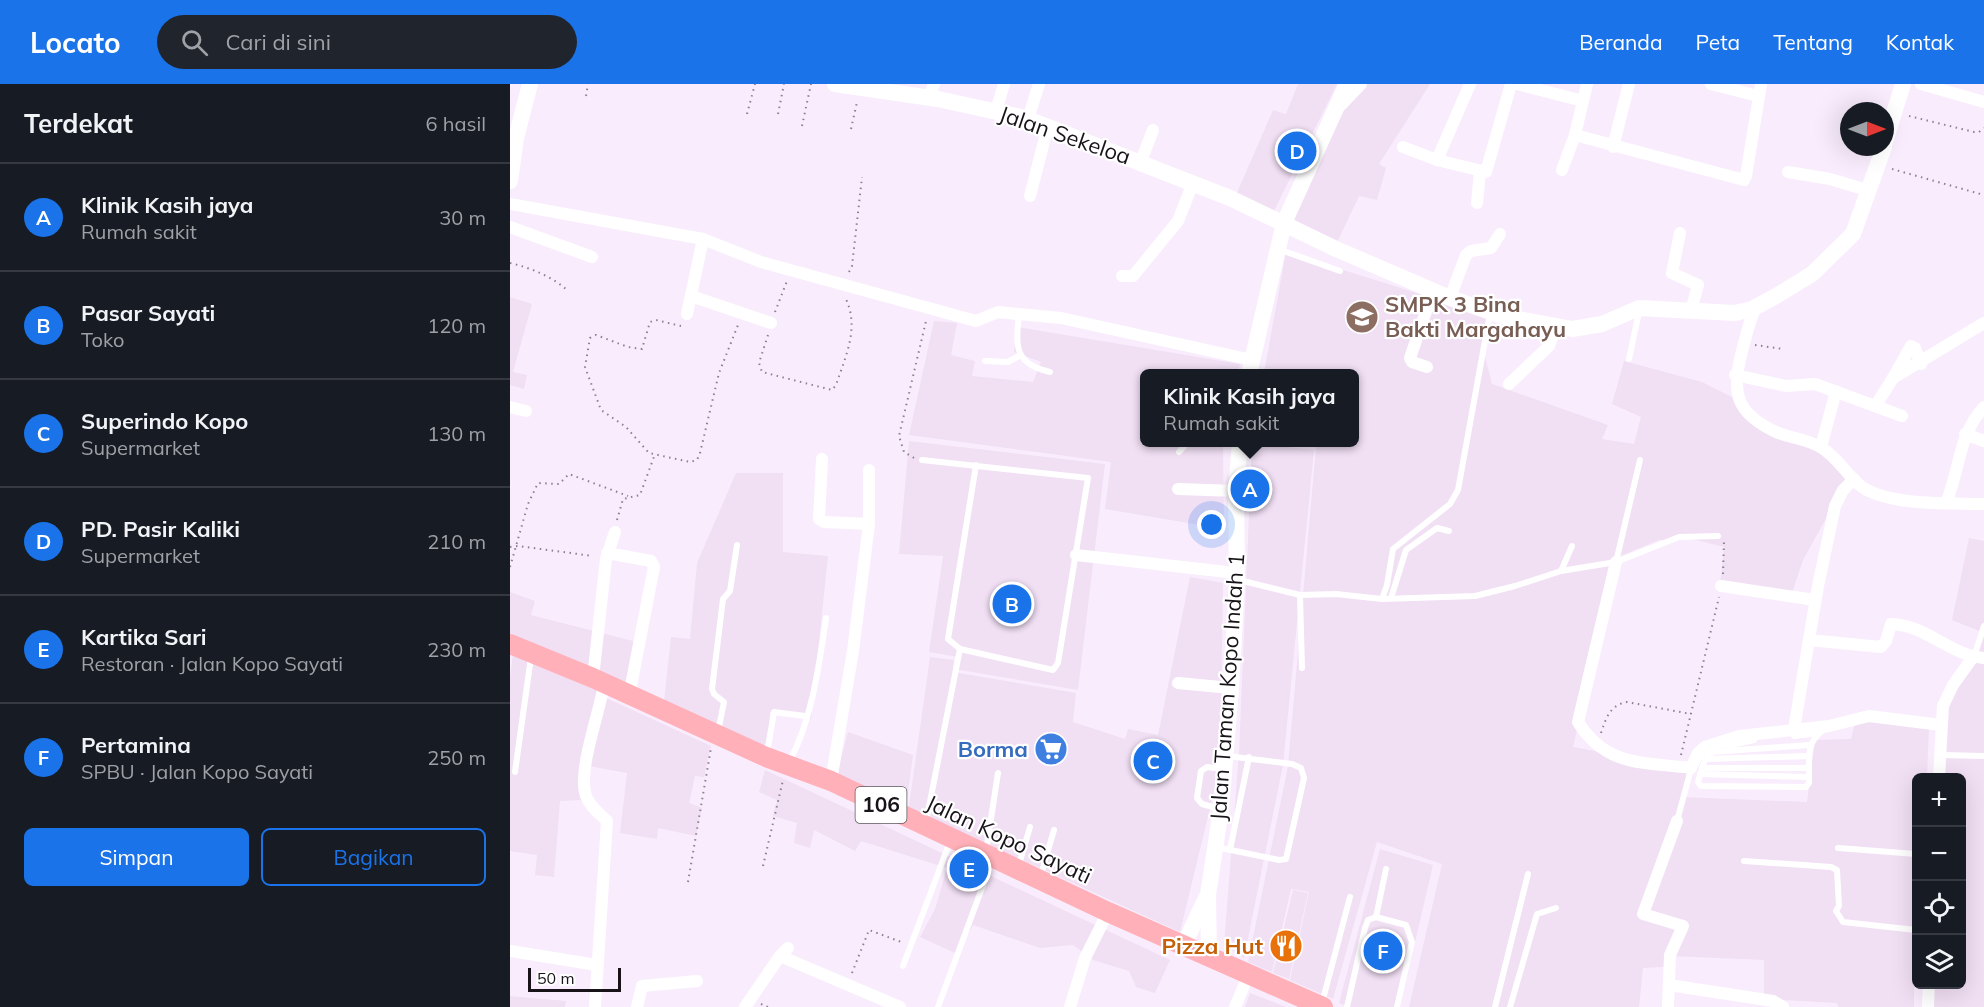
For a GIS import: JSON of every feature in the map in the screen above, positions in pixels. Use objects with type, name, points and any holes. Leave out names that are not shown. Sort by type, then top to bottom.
[{"type":"main road","name":"Jalan Kopo Sayati","points":[[510,644],[766,757],[831,781],[1108,912],[1322,1007]]},
{"type":"street","points":[[510,182],[518,132],[530,84]]},
{"type":"street","name":"Jalan Sekeloa","points":[[835,84],[932,91],[1028,119],[1141,161],[1284,223],[1336,249],[1490,313],[1556,327],[1580,329],[1593,327],[1639,308]]},
{"type":"street","points":[[996,111],[1004,84]]},
{"type":"street","points":[[1028,119],[1039,84]]},
{"type":"street","points":[[510,204],[703,239],[760,262],[976,321],[998,312],[1061,318],[1154,340],[1250,367],[1284,223],[1347,84]]},
{"type":"street","points":[[1336,110],[1361,84]]},
{"type":"street","points":[[1437,160],[1470,84]]},
{"type":"street","points":[[1403,147],[1437,160],[1480,172],[1488,170],[1511,84]]},
{"type":"street","points":[[1517,84],[1583,101]]},
{"type":"street","points":[[1562,170],[1575,135],[1587,84]]},
{"type":"street","points":[[1613,147],[1629,84]]},
{"type":"street","points":[[1575,135],[1743,180],[1746,176],[1760,90],[1711,84]]},
{"type":"street","points":[[1894,115],[1903,84]]},
{"type":"street","points":[[1921,84],[1984,102]]},
{"type":"street","points":[[1030,196],[1048,126]]},
{"type":"street","points":[[1141,161],[1153,130]]},
{"type":"street","points":[[1639,308],[1726,314],[1756,307],[1812,274],[1850,239],[1856,229],[1881,156]]},
{"type":"street","points":[[1477,203],[1480,172]]},
{"type":"street","points":[[1788,172],[1830,179],[1870,191]]},
{"type":"street","points":[[1122,276],[1133,276],[1178,221],[1193,183]]},
{"type":"street","points":[[510,227],[592,257]]},
{"type":"street","points":[[1680,233],[1672,273],[1698,285],[1691,311]]},
{"type":"street","points":[[1450,298],[1466,255],[1471,251],[1491,248],[1500,234]]},
{"type":"street","points":[[687,314],[703,239]]},
{"type":"street","points":[[1427,367],[1412,362],[1410,358],[1433,291]]},
{"type":"street","points":[[692,296],[771,323]]},
{"type":"street","points":[[1756,307],[1736,375],[1736,393],[1739,401],[1756,421],[1778,432],[1821,447],[1871,493],[1946,503],[1984,504]]},
{"type":"street","points":[[1893,378],[1921,364],[1984,324]]},
{"type":"street","points":[[1509,384],[1549,346],[1556,327]]},
{"type":"street","points":[[1876,405],[1911,346],[1915,348],[1921,364]]},
{"type":"street","points":[[1736,375],[1786,386],[1815,384],[1902,416]]},
{"type":"street","points":[[1821,447],[1836,391]]},
{"type":"street","points":[[510,407],[526,411]]},
{"type":"street","points":[[1946,503],[1965,434],[1971,422],[1984,407]]},
{"type":"street","points":[[1965,434],[1984,441]]},
{"type":"street","name":"Jalan Taman Kopo Indah 1","points":[[1184,945],[1208,895],[1223,848],[1221,809],[1237,576],[1236,491],[1239,447]]},
{"type":"street","points":[[822,459],[819,519],[824,522],[869,524]]},
{"type":"street","points":[[831,781],[854,651],[869,524],[869,470]]},
{"type":"street","points":[[1794,729],[1815,600],[1835,506],[1843,490],[1854,479]]},
{"type":"street","points":[[1178,489],[1236,491]]},
{"type":"street","points":[[595,1007],[607,821],[594,810],[584,788],[598,681],[607,555],[615,532]]},
{"type":"street","points":[[607,555],[651,561],[653,565],[629,696]]},
{"type":"street","points":[[1076,555],[1237,576]]},
{"type":"street","points":[[1616,562],[1578,722],[1599,748],[1617,757],[1635,762],[1698,770],[1700,751],[1719,741],[1794,729],[1824,730],[1869,716],[1941,725]]},
{"type":"street","points":[[1721,586],[1815,600]]},
{"type":"street","points":[[1809,640],[1881,647],[1886,641],[1891,624],[1896,624],[1916,627],[1979,658],[1946,697],[1941,725],[1939,773]]},
{"type":"street","points":[[1178,683],[1231,688]]},
{"type":"street","points":[[1677,821],[1643,914],[1683,926],[1670,955],[1669,996],[1773,1001],[1783,1007]]},
{"type":"street","name":"Jalan Taman Kopo Indah 1","points":[[1208,895],[1209,956]]},
{"type":"street","points":[[1070,1007],[1084,958],[1108,912]]},
{"type":"street","points":[[510,951],[597,965]]},
{"type":"street","points":[[745,1007],[784,952],[848,985],[900,1007]]},
{"type":"street","points":[[1236,1007],[1249,974]]},
{"type":"street","points":[[637,1007],[642,986],[698,981]]},
{"type":"street","points":[[1928,1007],[1929,989]]},
{"type":"lane","points":[[1277,249],[1340,271]]},
{"type":"lane","points":[[1629,359],[1639,308]]},
{"type":"lane","points":[[1019,313],[1017,342],[1019,356],[1035,369],[1050,372]]},
{"type":"lane","points":[[1382,599],[1387,585],[1393,549],[1450,504],[1458,490],[1490,313]]},
{"type":"lane","points":[[985,361],[1008,362],[1019,356]]},
{"type":"lane","points":[[1179,452],[1184,447]]},
{"type":"lane","points":[[922,460],[976,465],[1088,478],[1058,663],[1053,670],[960,649],[949,642],[947,636],[976,465]]},
{"type":"lane","points":[[1616,562],[1640,460]]},
{"type":"lane","points":[[1391,598],[1406,550],[1437,528],[1449,531]]},
{"type":"lane","points":[[1237,576],[1300,595],[1336,594],[1382,599],[1474,596],[1561,571],[1616,562],[1679,537],[1718,536]]},
{"type":"lane","points":[[715,734],[724,702],[714,694],[712,689],[723,599],[730,591],[737,545]]},
{"type":"lane","points":[[1561,571],[1572,546]]},
{"type":"lane","points":[[1300,595],[1302,668]]},
{"type":"lane","points":[[787,765],[794,752],[819,669],[826,618]]},
{"type":"lane","points":[[1979,658],[1984,626]]},
{"type":"lane","points":[[926,827],[960,649]]},
{"type":"lane","points":[[515,772],[531,653]]},
{"type":"lane","points":[[766,757],[774,712],[805,716]]},
{"type":"lane","points":[[1698,770],[1699,784],[1705,786],[1806,787],[1809,783],[1810,746],[1824,730]]},
{"type":"lane","points":[[1677,821],[1698,770],[1710,752],[1755,740],[1824,730]]},
{"type":"lane","points":[[1710,752],[1810,746]]},
{"type":"lane","points":[[1940,755],[1984,756]]},
{"type":"lane","points":[[1705,759],[1809,756]]},
{"type":"lane","points":[[1221,809],[1198,801],[1198,778],[1207,767],[1250,757],[1292,764],[1301,768],[1304,778],[1288,857],[1278,860],[1223,848],[1250,757]]},
{"type":"lane","points":[[1698,770],[1809,768]]},
{"type":"lane","points":[[1698,770],[1809,777]]},
{"type":"lane","points":[[938,1007],[989,856],[998,773]]},
{"type":"lane","points":[[1017,868],[1030,827]]},
{"type":"lane","points":[[1040,879],[1054,830]]},
{"type":"lane","points":[[903,966],[951,839]]},
{"type":"lane","points":[[1838,848],[1912,854]]},
{"type":"lane","points":[[1744,861],[1831,867],[1838,870],[1839,906],[1836,911],[1844,922],[1912,929]]},
{"type":"lane","points":[[1376,917],[1386,869]]},
{"type":"lane","points":[[1495,1007],[1528,874]]},
{"type":"lane","points":[[1322,1007],[1350,897]]},
{"type":"lane","points":[[1510,1007],[1537,914],[1556,908]]},
{"type":"lane","points":[[1347,1007],[1365,928],[1368,920],[1376,917],[1406,925],[1413,942],[1398,1007]]},
{"type":"path","points":[[586,96],[588,84]]},
{"type":"path","points":[[747,114],[754,84]]},
{"type":"path","points":[[778,114],[784,84]]},
{"type":"path","points":[[802,126],[811,84]]},
{"type":"path","points":[[851,129],[860,87]]},
{"type":"path","points":[[1895,112],[1974,132],[1979,132],[1984,128]]},
{"type":"path","points":[[1878,164],[1934,183],[1984,195]]},
{"type":"path","points":[[791,271],[771,323],[759,363],[762,372],[832,390],[836,385],[852,333],[851,310],[842,285],[852,266],[862,177]]},
{"type":"path","points":[[510,263],[530,268],[557,282],[567,291]]},
{"type":"path","points":[[922,460],[904,452],[899,436],[928,309]]},
{"type":"path","points":[[687,314],[681,326],[656,320],[650,322],[642,349],[628,347],[596,335],[591,338],[587,349],[587,376],[593,384],[601,410],[626,428],[649,453],[690,462],[697,460],[719,373],[742,313]]},
{"type":"path","points":[[1743,346],[1766,345],[1783,349]]},
{"type":"path","points":[[510,567],[518,546],[528,504],[537,483],[559,484],[569,474],[628,496],[640,495],[655,454]]},
{"type":"path","points":[[615,532],[619,507],[628,496]]},
{"type":"path","points":[[1678,766],[1721,586],[1726,545],[1718,536]]},
{"type":"path","points":[[510,547],[607,555]]},
{"type":"path","points":[[1599,748],[1602,730],[1611,709],[1618,703],[1627,702],[1690,714]]},
{"type":"path","points":[[688,882],[715,734]]},
{"type":"path","points":[[763,866],[787,765]]},
{"type":"path","points":[[848,985],[868,930],[911,946]]},
{"type":"shaded area","points":[[1298,84],[1337,84],[1273,213],[1236,195],[1273,110],[1286,114]]},
{"type":"shaded area","points":[[1364,84],[1430,84],[1379,164],[1386,168],[1377,200],[1359,196],[1334,249],[1291,225],[1348,101]]},
{"type":"shaded area","points":[[1286,252],[1490,316],[1484,352],[1492,384],[1608,425],[1602,439],[1634,444],[1641,417],[1612,404],[1624,361],[1702,382],[1738,400],[1754,418],[1820,446],[1852,472],[1803,560],[1792,593],[1720,585],[1724,547],[1688,538],[1659,540],[1618,557],[1573,747],[1691,769],[1682,797],[1807,802],[1815,740],[1851,739],[1856,718],[1929,728],[1927,773],[1912,773],[1912,989],[1914,989],[1914,1007],[1838,1007],[1837,1003],[1764,999],[1764,960],[1671,956],[1663,967],[1643,968],[1639,1007],[1409,1007],[1442,864],[1377,842],[1333,999],[1290,980],[1309,892],[1291,889],[1272,972],[1248,962],[1288,766],[1316,447],[1359,447],[1359,369],[1265,369]]},
{"type":"shaded area","points":[[510,297],[532,304],[513,372],[527,375],[524,389],[510,385]]},
{"type":"shaded area","points":[[934,321],[957,323],[951,355],[975,361],[972,376],[1033,382],[1041,362],[1014,352],[1017,327],[1240,364],[1239,369],[1140,369],[1140,447],[1223,447],[1224,529],[1105,509],[1111,462],[909,435]]},
{"type":"shaded area","points":[[909,441],[1105,464],[1078,690],[954,669],[958,657],[929,652],[943,556],[899,554]]},
{"type":"shaded area","points":[[1252,447],[1314,450],[1283,765],[1244,958],[1224,945],[1239,753]]},
{"type":"shaded area","points":[[736,473],[783,473],[783,552],[828,556],[811,719],[770,712],[768,754],[664,701],[671,637],[690,639],[697,563]]},
{"type":"shaded area","points":[[1969,538],[1984,541],[1984,1007],[1931,1007],[1932,989],[1966,989],[1966,773],[1937,773],[1939,709],[1971,669],[1979,631],[1952,620]]},
{"type":"shaded area","points":[[1190,577],[1223,583],[1220,767],[1180,932],[1040,868],[908,813],[930,657],[954,660],[953,672],[1076,693],[1073,722],[1125,739],[1128,729],[1158,735]]},
{"type":"shaded area","points":[[510,592],[535,601],[531,615],[637,642],[632,688],[510,634]]},
{"type":"shaded area","points":[[513,652],[601,692],[582,800],[560,801],[554,877],[535,875],[537,855],[510,851],[510,678]]},
{"type":"shaded area","points":[[604,697],[711,746],[704,777],[695,776],[689,803],[702,808],[696,836],[658,828],[657,839],[620,833],[627,773],[589,766]]},
{"type":"shaded area","points":[[848,732],[913,755],[906,807],[836,777]]},
{"type":"shaded area","points":[[765,770],[1170,960],[1155,993],[1136,987],[1129,971],[1093,960],[1073,945],[1040,948],[973,925],[957,954],[920,937],[935,909],[947,868],[861,841],[855,851],[814,830],[810,848],[794,843],[797,823],[773,816],[777,800],[759,792]]},
{"type":"shaded area","points":[[1380,849],[1433,865],[1400,1007],[1349,1007],[1339,1003]]},
{"type":"shaded area","points":[[1293,890],[1308,893],[1289,979],[1273,973]]},
{"type":"shaded area","points":[[1250,993],[1286,1007],[1245,1007]]},
{"type":"shaded area","points":[[510,996],[566,1001],[565,1007],[510,1007]]},
{"type":"place","name":"PD. Pasir Kaliki","points":[[1297,151]]},
{"type":"place","name":"SMPK 3 Bina Bakti Margahayu","points":[[1362,317]]},
{"type":"place","name":"Klinik Kasih jaya","points":[[1250,489]]},
{"type":"place","name":"Pasar Sayati","points":[[1012,604]]},
{"type":"place","name":"Borma","points":[[1051,749]]},
{"type":"place","name":"Superindo Kopo","points":[[1153,761]]},
{"type":"place","name":"Kartika Sari","points":[[969,869]]},
{"type":"place","name":"Pizza Hut","points":[[1286,946]]},
{"type":"place","name":"Pertamina","points":[[1383,951]]}]
